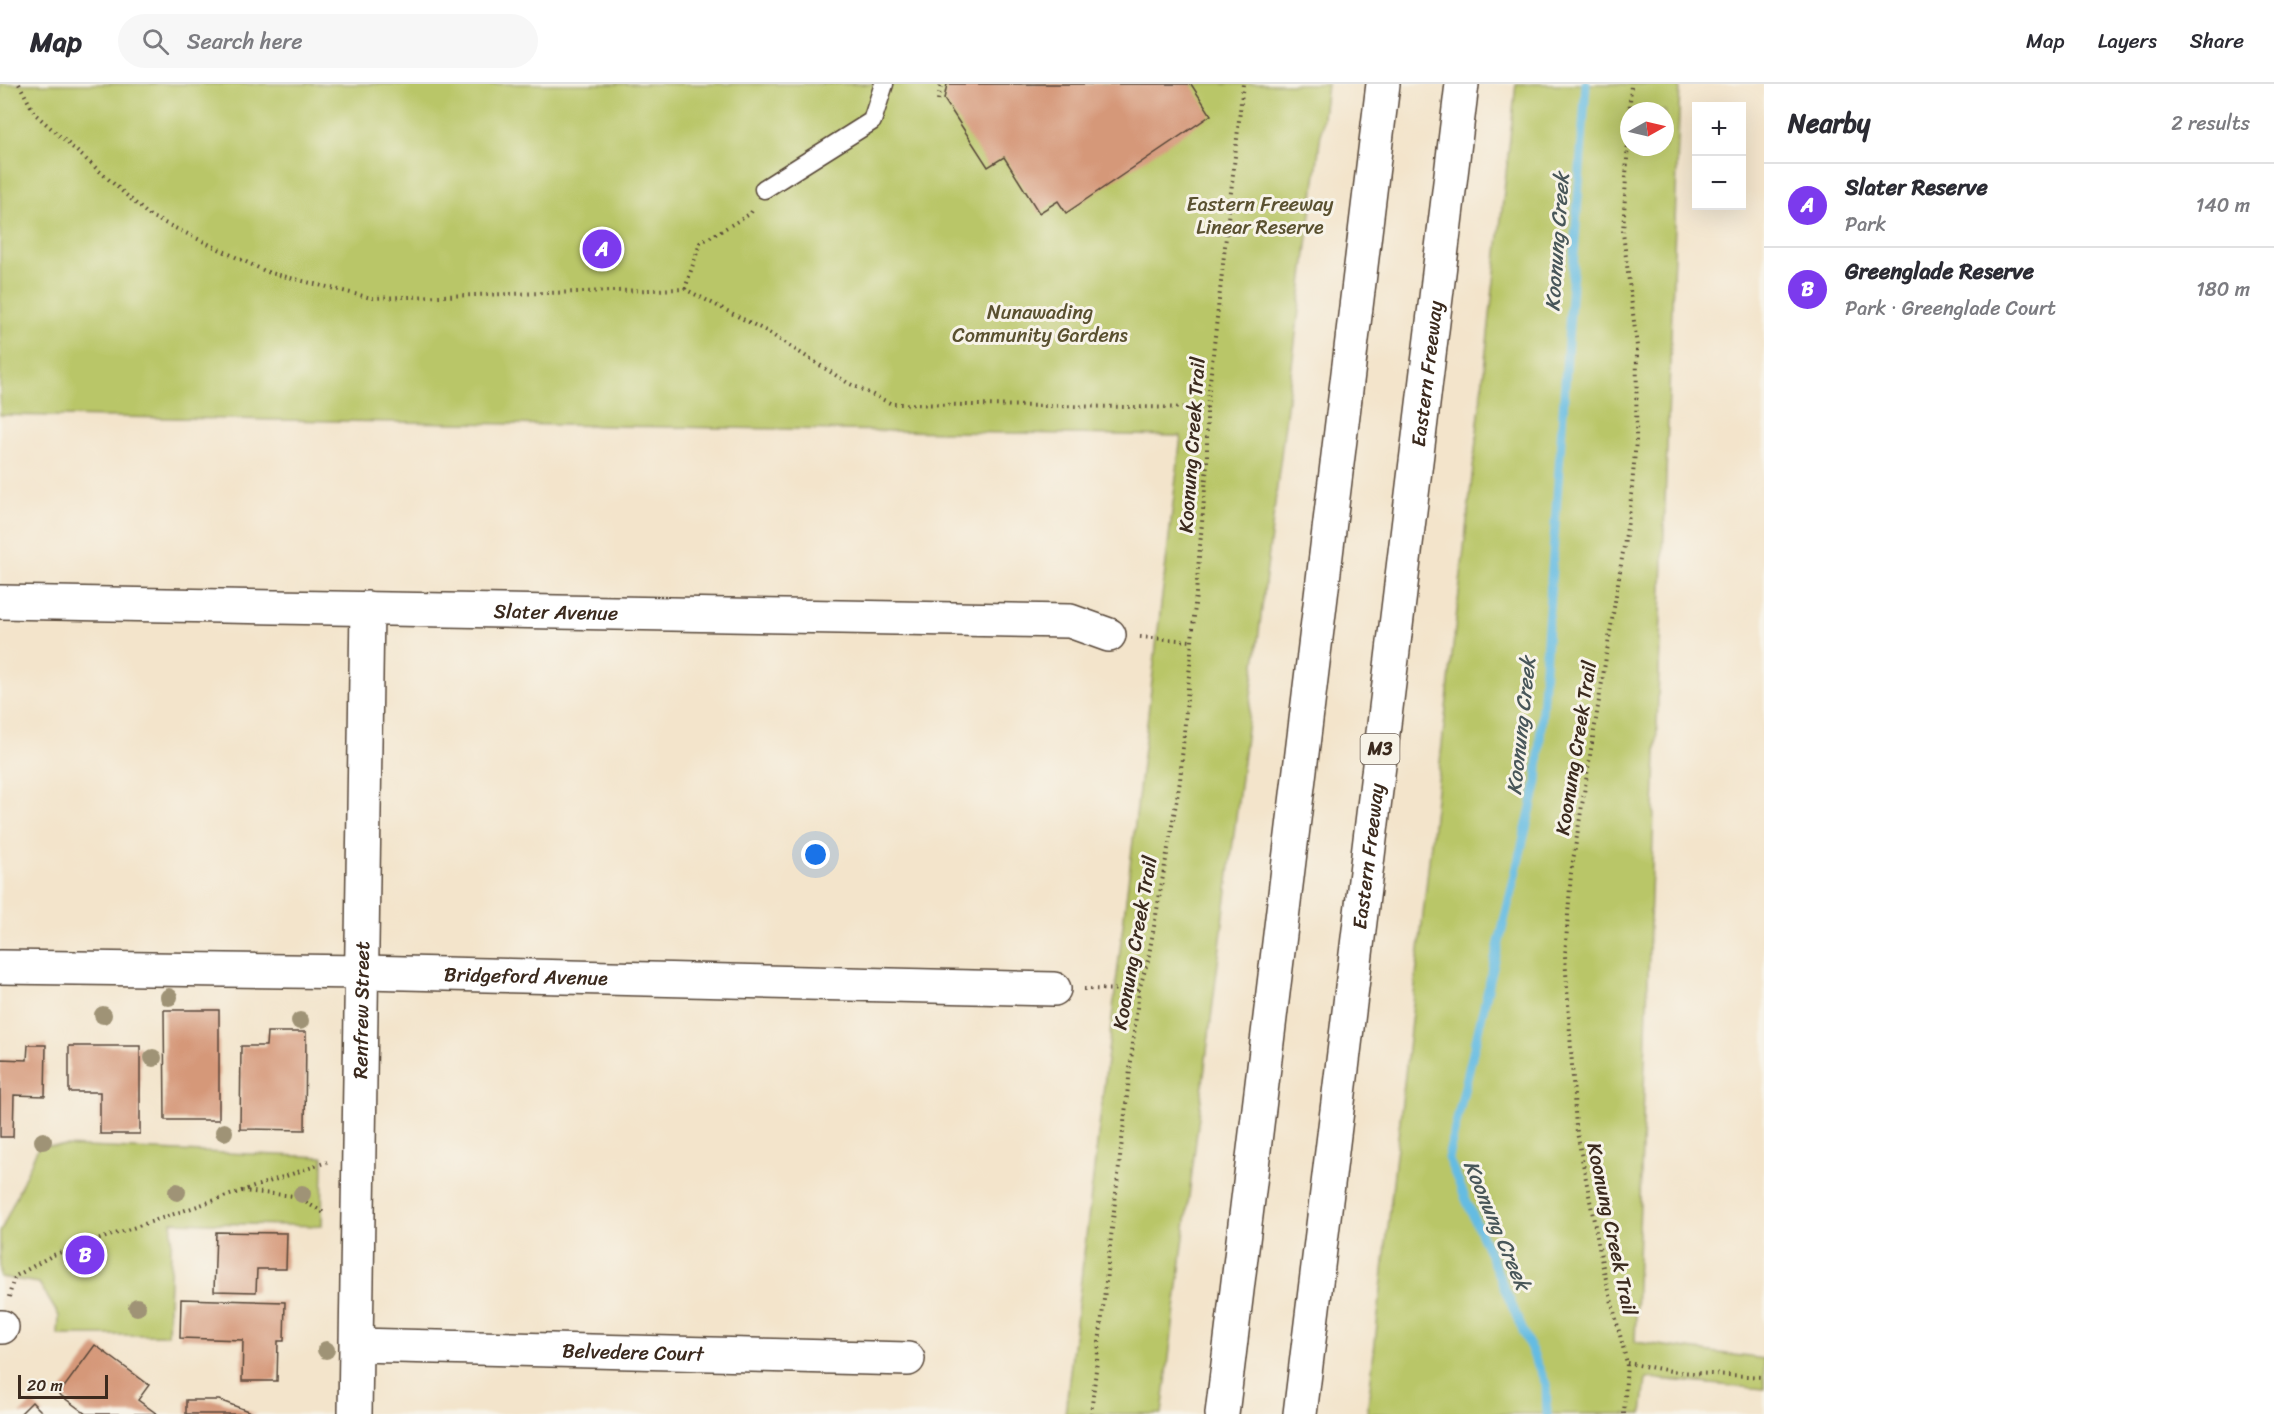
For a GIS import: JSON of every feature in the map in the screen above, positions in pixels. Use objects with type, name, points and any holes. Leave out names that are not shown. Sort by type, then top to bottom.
[{"type":"main road","points":[[1222,1414],[1383,84]]},
{"type":"main road","name":"Eastern Freeway","points":[[1300,1414],[1462,84]]},
{"type":"main road","name":"Slater Avenue","points":[[0,602],[1070,621],[1109,635]]},
{"type":"main road","name":"Renfrew Street","points":[[356,1414],[367,608]]},
{"type":"main road","name":"Bridgeford Avenue","points":[[0,968],[363,972],[1054,989]]},
{"type":"main road","name":"Belvedere Court","points":[[357,1345],[908,1359]]},
{"type":"lane","points":[[764,189],[872,121],[884,84]]},
{"type":"path","points":[[19,84],[35,114],[150,216],[267,272],[371,298],[685,289],[766,332],[848,383],[892,404],[1208,408]]},
{"type":"path","points":[[938,100],[941,84]]},
{"type":"path","name":"Koonung Creek Trail","points":[[1092,1414],[1139,990],[1148,960],[1180,781],[1207,464],[1208,408],[1243,84]]},
{"type":"path","name":"Koonung Creek Trail","points":[[1624,1414],[1627,1363],[1602,1263],[1576,1127],[1565,956],[1571,873],[1629,509],[1636,441],[1637,346],[1623,233],[1630,84]]},
{"type":"path","points":[[685,289],[700,243],[750,214],[764,189]]},
{"type":"path","points":[[1109,635],[1191,641]]},
{"type":"path","points":[[1054,989],[1139,990]]},
{"type":"path","points":[[1,1327],[14,1277],[53,1255],[359,1152]]},
{"type":"path","points":[[239,1191],[296,1196],[358,1233]]},
{"type":"path","points":[[1627,1363],[1677,1372],[1764,1377]]},
{"type":"green space","points":[[0,84],[1327,84],[1162,1414],[1065,1414],[1181,436],[0,415]]},
{"type":"green space","points":[[1516,84],[1680,84],[1635,1342],[1764,1359],[1764,1389],[1646,1378],[1642,1414],[1367,1414]]},
{"type":"green space","points":[[39,1145],[323,1157],[322,1226],[172,1222],[168,1335],[58,1335],[59,1316],[39,1283],[0,1277],[0,1233]]},
{"type":"building","points":[[947,84],[1191,84],[1211,115],[1066,213],[1058,201],[1039,213],[1004,157],[988,167],[944,99]]},
{"type":"building","points":[[164,1010],[219,1010],[219,1120],[165,1120]]},
{"type":"building","points":[[267,1032],[306,1032],[305,1130],[240,1129],[241,1046],[266,1046]]},
{"type":"building","points":[[28,1045],[46,1045],[45,1096],[14,1095],[13,1137],[0,1137],[0,1059],[27,1060]]},
{"type":"building","points":[[69,1046],[140,1046],[140,1134],[100,1134],[100,1092],[69,1092]]},
{"type":"building","points":[[216,1232],[287,1233],[286,1269],[257,1269],[256,1292],[214,1291]]},
{"type":"building","points":[[181,1299],[285,1302],[284,1341],[278,1341],[277,1381],[242,1381],[243,1340],[180,1338]]},
{"type":"building","points":[[95,1345],[149,1385],[138,1400],[157,1414],[86,1414],[59,1394]]},
{"type":"building","points":[[186,1400],[219,1400],[256,1414],[186,1414]]},
{"type":"building","points":[[32,1402],[44,1414],[20,1414]]},
{"type":"waterway","name":"Koonung Creek","points":[[1547,1414],[1546,1384],[1448,1158],[1537,782],[1586,84]]},
{"type":"place","name":"Slater Reserve","points":[[602,249]]},
{"type":"place","name":"Greenglade Reserve","points":[[85,1255]]},
{"type":"park label","name":"Eastern Freeway Linear Reserve","points":[[1260,216]]},
{"type":"park label","name":"Nunawading Community Gardens","points":[[1040,324]]}]
